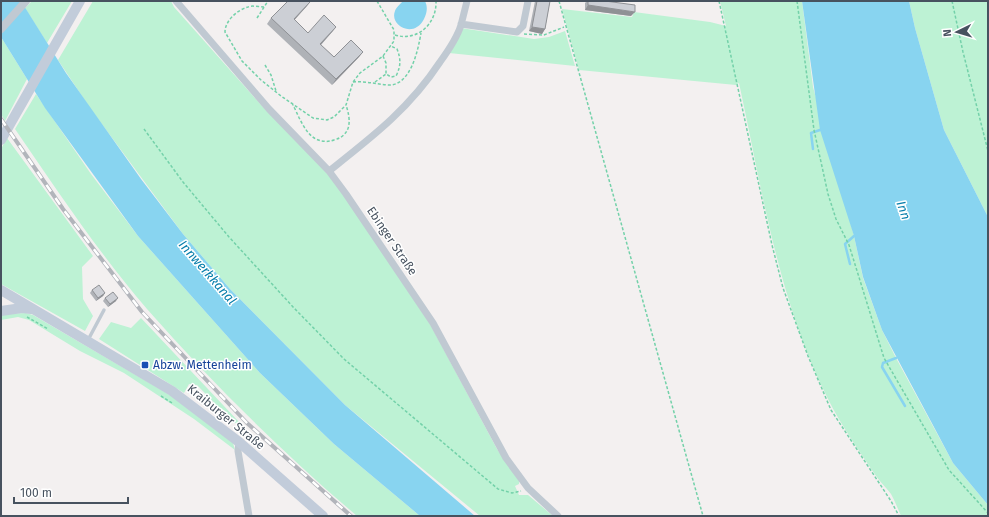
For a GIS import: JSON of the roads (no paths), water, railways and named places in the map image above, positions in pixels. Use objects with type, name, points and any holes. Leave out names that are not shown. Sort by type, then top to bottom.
[{"type":"main road","points":[[1,140],[80,1]]},
{"type":"main road","name":"Kraiburger Straße","points":[[1,291],[29,313],[87,341],[172,391],[239,442],[323,516]]},
{"type":"main road","points":[[1,311],[22,308],[29,313]]},
{"type":"street","points":[[1,29],[26,1]]},
{"type":"street","name":"Ebinger Straße","points":[[176,1],[269,109],[329,171],[433,323],[506,458],[528,488],[558,516]]},
{"type":"street","points":[[329,171],[380,131],[405,108],[439,64],[450,47],[461,24],[467,1]]},
{"type":"street","points":[[461,24],[517,32],[523,26],[528,1]]},
{"type":"street","points":[[239,442],[238,451],[249,516]]},
{"type":"lane","points":[[87,341],[104,310]]},
{"type":"water","name":"Innwerkkanal","points":[[1,1],[21,1],[66,73],[141,179],[183,234],[230,289],[345,405],[475,516],[420,516],[334,444],[260,373],[138,236],[45,108],[1,37]]},
{"type":"water","points":[[403,1],[425,1],[427,10],[420,25],[409,29],[399,25],[396,21],[394,16],[395,11]]},
{"type":"water","name":"Inn","points":[[802,1],[909,1],[915,28],[944,130],[988,217],[988,505],[953,463],[882,330],[863,277],[854,236],[820,130]]},
{"type":"waterway","points":[[813,149],[811,133],[820,130]]},
{"type":"waterway","points":[[850,264],[845,244],[854,236]]},
{"type":"waterway","points":[[896,358],[883,363],[882,367],[905,406]]},
{"type":"railway","points":[[1,119],[63,209],[142,312],[247,423],[351,516]]},
{"type":"place","name":"Abzw. Mettenheim","points":[[145,365]]}]
